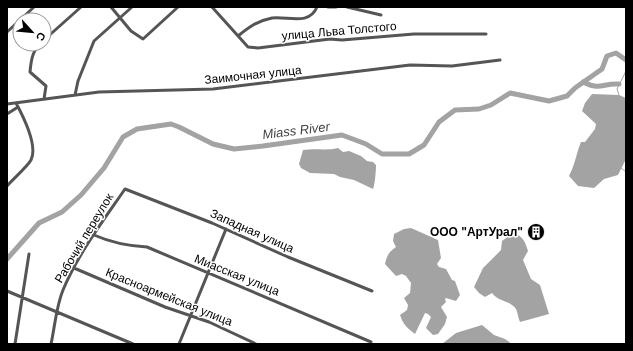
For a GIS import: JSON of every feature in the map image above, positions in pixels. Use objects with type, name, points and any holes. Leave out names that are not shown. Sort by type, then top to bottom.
[{"type":"street","points":[[52,33],[82,7]]},
{"type":"street","points":[[111,7],[131,31],[143,39],[178,7]]},
{"type":"street","points":[[76,95],[78,81],[94,41],[132,7]]},
{"type":"street","name":"улица Льва Толстого","points":[[212,7],[248,47],[258,48],[330,39],[342,40],[414,34],[486,34]]},
{"type":"street","points":[[238,36],[254,24],[272,18],[301,19],[310,17],[318,7]]},
{"type":"street","points":[[328,7],[336,7]]},
{"type":"street","points":[[347,7],[381,15]]},
{"type":"street","points":[[34,52],[30,72],[46,86],[44,99]]},
{"type":"street","name":"Заимочная улица","points":[[7,104],[99,92],[213,89],[410,65],[452,66],[500,60]]},
{"type":"street","points":[[7,186],[30,160],[33,152],[27,125],[16,103]]},
{"type":"street","points":[[7,114],[18,107]]},
{"type":"street","name":"Западная улица","points":[[125,189],[226,229],[288,257],[372,291]]},
{"type":"street","name":"Рабочий переулок","points":[[51,344],[57,312],[63,291],[74,268],[94,235],[125,189]]},
{"type":"street","points":[[179,344],[226,229]]},
{"type":"street","name":"Миасская улица","points":[[94,235],[106,241],[126,246],[146,247],[371,342]]},
{"type":"street","points":[[15,344],[30,254]]},
{"type":"street","name":"Красноармейская улица","points":[[74,268],[190,316],[209,322],[256,344]]},
{"type":"street","points":[[7,291],[133,344]]},
{"type":"shaded area","points":[[592,94],[619,95],[626,98],[626,159],[618,175],[604,179],[594,188],[578,186],[569,176],[581,142],[585,142],[595,129],[596,124],[582,111],[585,103]]},
{"type":"shaded area","points":[[338,148],[343,152],[349,151],[361,156],[367,161],[373,162],[376,165],[373,189],[354,180],[334,174],[310,173],[301,168],[299,164],[303,150]]},
{"type":"shaded area","points":[[411,228],[438,240],[441,258],[437,264],[439,267],[446,269],[452,280],[455,281],[460,295],[456,301],[445,299],[446,302],[441,307],[447,317],[445,324],[438,334],[433,335],[426,328],[431,317],[428,314],[425,313],[415,334],[402,321],[400,315],[407,310],[408,305],[404,298],[410,293],[411,283],[406,276],[402,274],[396,276],[385,264],[389,254],[396,247],[393,241],[394,234],[404,229]]},
{"type":"shaded area","points":[[513,233],[521,237],[526,244],[528,251],[523,260],[531,279],[540,285],[549,314],[520,322],[514,306],[498,298],[492,293],[485,297],[474,287],[483,268],[501,250],[502,241]]},
{"type":"shaded area","points":[[482,325],[494,335],[505,339],[512,344],[442,344],[456,333]]},
{"type":"waterway","name":"Miass River","points":[[7,259],[39,223],[62,212],[81,195],[104,168],[123,137],[137,129],[171,124],[213,144],[234,149],[342,135],[366,144],[382,154],[409,154],[424,145],[439,122],[455,110],[479,109],[491,105],[510,93],[549,101],[567,96],[575,88],[602,69],[607,56],[616,53],[626,60]]},
{"type":"waterway","points":[[619,95],[617,89],[626,71]]},
{"type":"waterway","points":[[583,82],[594,86],[619,84]]},
{"type":"waterway","points":[[621,168],[626,172]]},
{"type":"place","name":"ООО \"АртУрал\"","points":[[536,232]]}]
